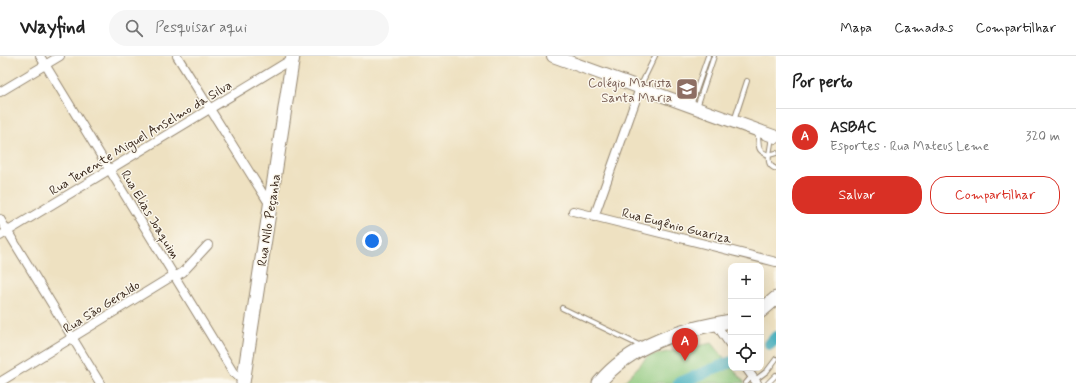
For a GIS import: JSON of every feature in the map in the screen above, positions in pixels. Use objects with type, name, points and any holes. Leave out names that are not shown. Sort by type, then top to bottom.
[{"type":"main road","points":[[553,56],[774,136]]},
{"type":"main road","name":"Rua Nilo Peçanha","points":[[242,382],[292,57]]},
{"type":"main road","points":[[764,308],[776,298]]},
{"type":"main road","points":[[599,383],[608,372],[621,362],[645,348],[677,334],[728,322]]},
{"type":"street","name":"Rua Elias Joaquim","points":[[40,56],[233,372],[242,382]]},
{"type":"street","points":[[0,92],[60,56]]},
{"type":"street","points":[[177,56],[270,206]]},
{"type":"street","name":"Rua Tenente Miguel Anselmo da Silva","points":[[0,236],[210,109],[292,57]]},
{"type":"street","points":[[594,217],[640,88]]},
{"type":"street","name":"Rua Eugênio Guariza","points":[[573,212],[776,262]]},
{"type":"street","points":[[0,219],[100,383]]},
{"type":"street","name":"Rua São Geraldo","points":[[0,382],[174,275],[178,275],[183,272],[208,245]]},
{"type":"street","points":[[715,324],[728,342]]},
{"type":"street","points":[[748,371],[755,380]]},
{"type":"lane","points":[[640,88],[654,56]]},
{"type":"lane","points":[[694,107],[708,56]]},
{"type":"lane","points":[[694,107],[714,56]]},
{"type":"lane","points":[[734,122],[747,81]]},
{"type":"lane","points":[[755,129],[759,140],[758,148],[761,152],[769,155],[776,153]]},
{"type":"lane","points":[[774,136],[769,155],[769,164],[776,169]]},
{"type":"lane","points":[[562,308],[645,348]]},
{"type":"lane","points":[[746,383],[755,380],[767,371],[776,359]]},
{"type":"lane","points":[[768,383],[776,375]]},
{"type":"green space","points":[[712,343],[728,362],[728,371],[735,371],[745,383],[623,383],[648,356]]},
{"type":"waterway","points":[[770,344],[776,337]]},
{"type":"waterway","points":[[679,383],[728,363]]},
{"type":"place","name":"Colégio Marista Santa Maria","points":[[687,89]]},
{"type":"place","name":"ASBAC","points":[[685,361]]}]
